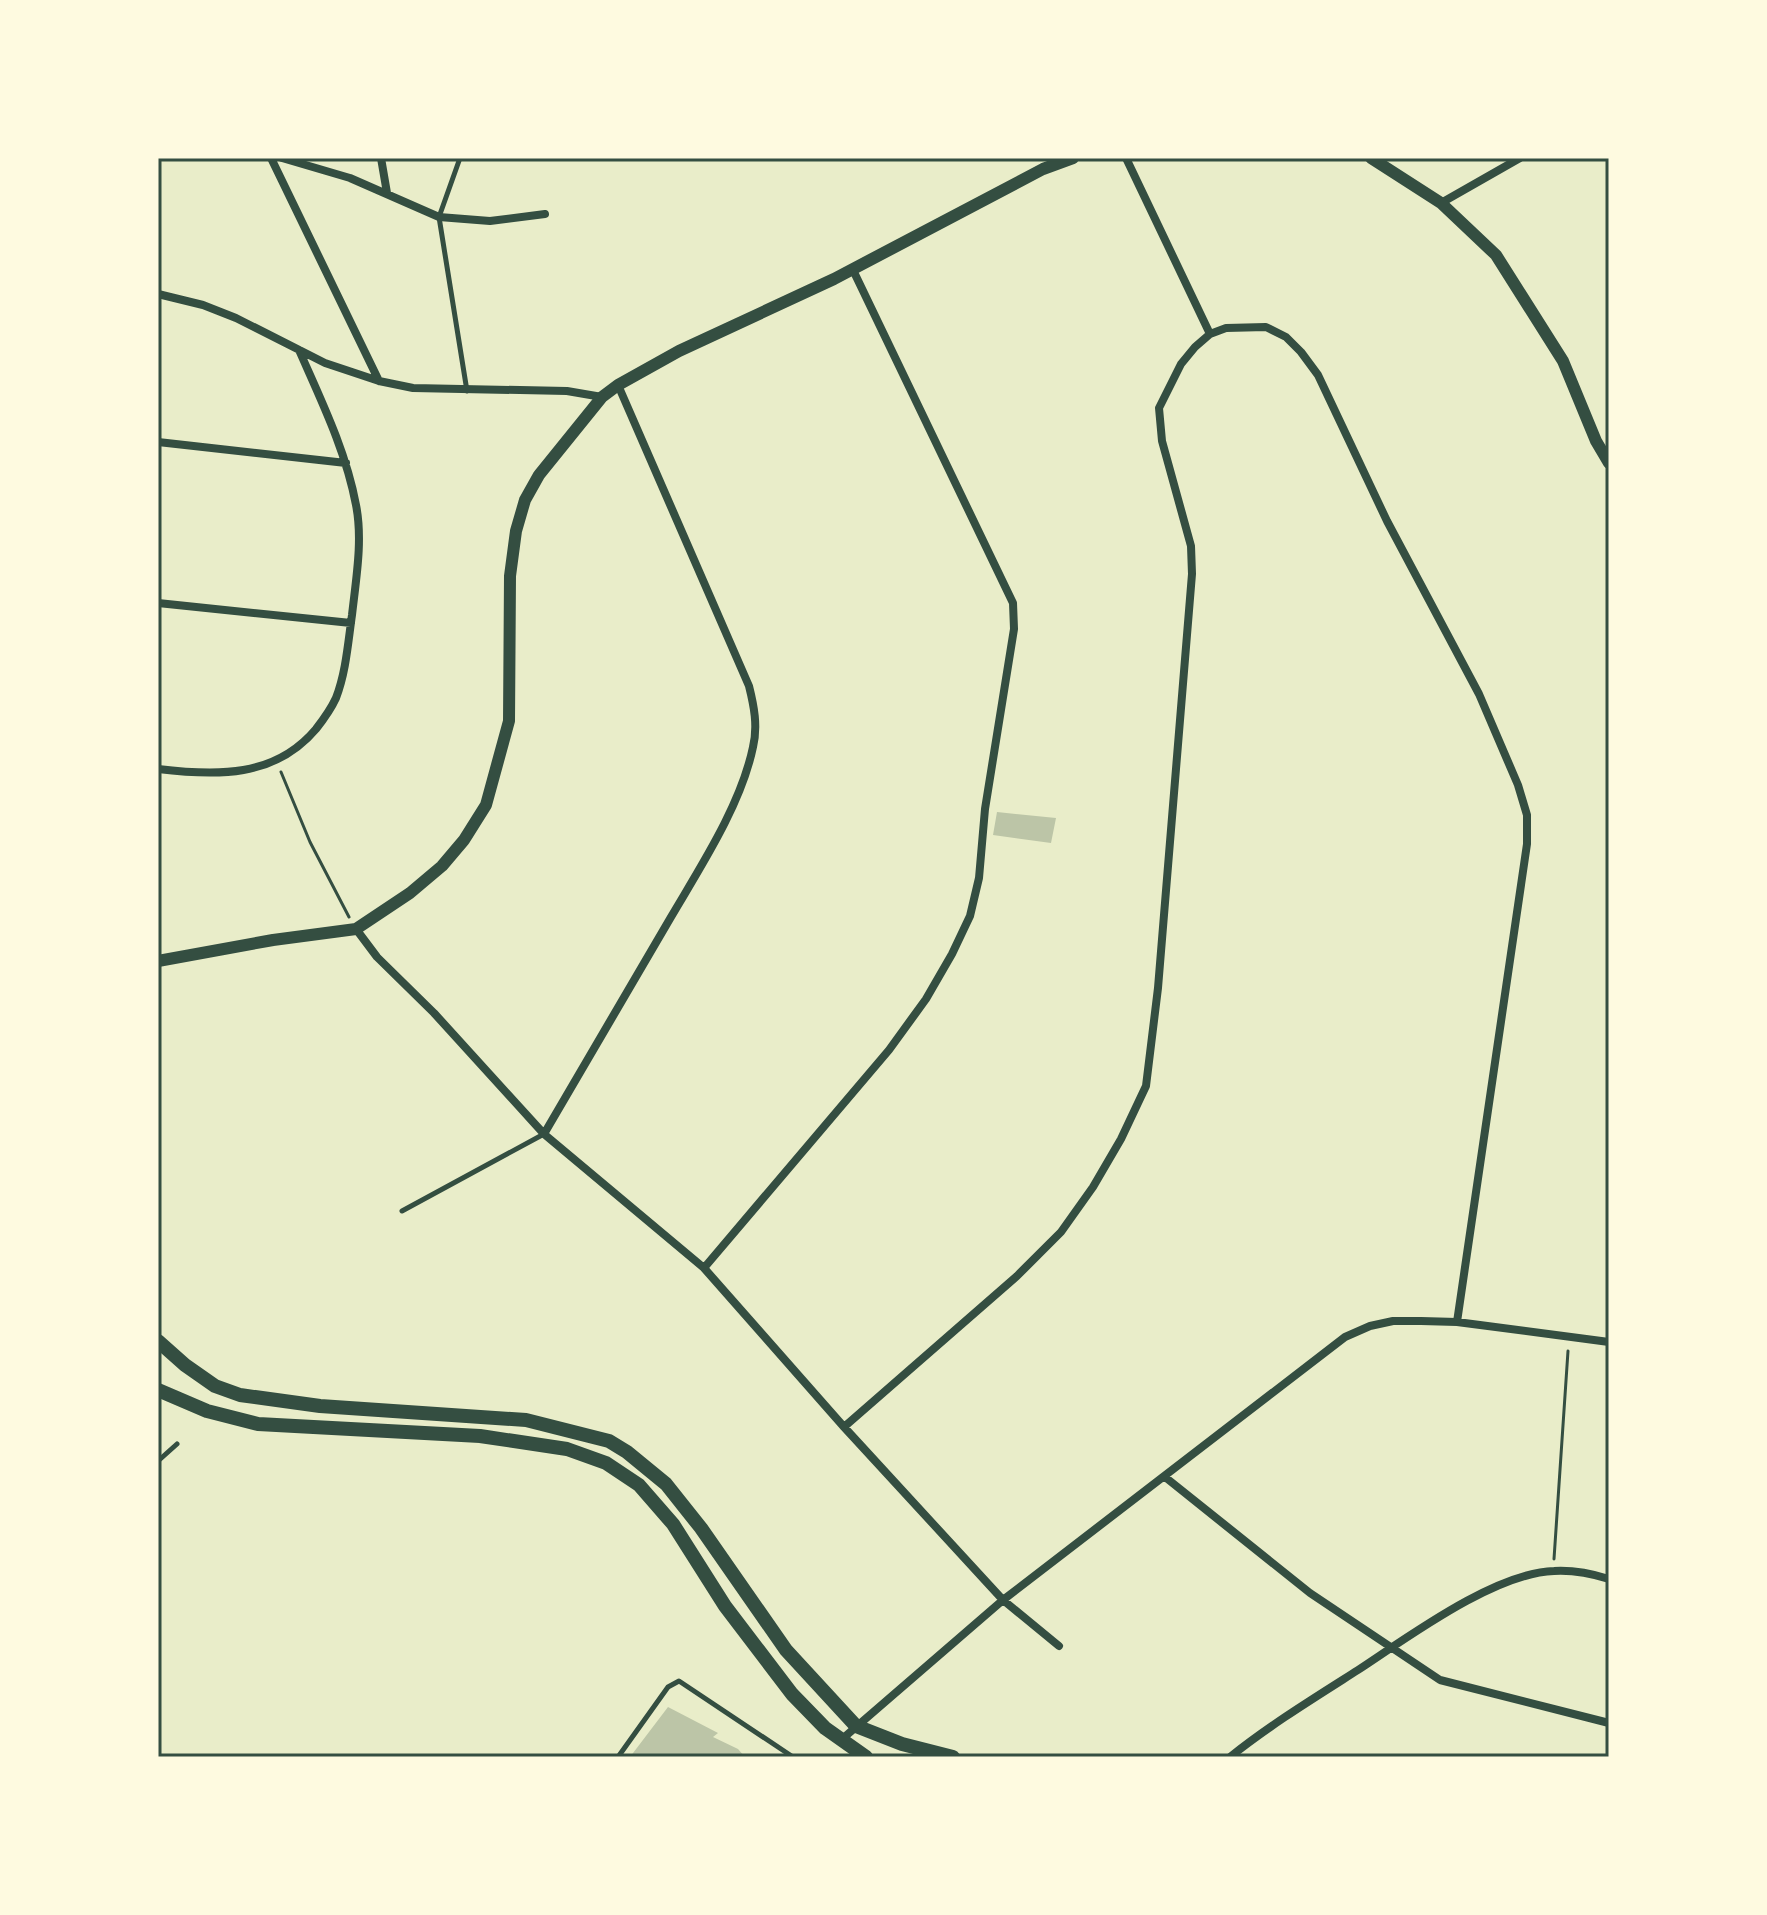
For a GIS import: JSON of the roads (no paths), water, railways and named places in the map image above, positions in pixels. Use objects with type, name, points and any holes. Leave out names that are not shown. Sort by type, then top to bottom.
[{"type":"main road","points":[[158,1341],[215,1386],[240,1395],[320,1406],[526,1420],[609,1441],[666,1484],[701,1528],[786,1650],[856,1726],[902,1744],[953,1757]]},
{"type":"main road","points":[[158,1390],[207,1411],[246,1422],[480,1436],[567,1449],[606,1463],[639,1485],[653,1499],[764,1660],[808,1712],[866,1757]]},
{"type":"street","points":[[271,158],[379,381]]},
{"type":"street","points":[[282,158],[350,178],[439,217],[490,221],[545,214]]},
{"type":"street","points":[[381,158],[387,193]]},
{"type":"street","points":[[158,961],[356,929],[386,911],[442,866],[464,840],[486,805],[509,721],[509,609],[516,531],[525,500],[539,475],[602,397],[679,351],[853,270],[1030,176],[1073,158]]},
{"type":"street","points":[[1126,158],[1210,334]]},
{"type":"street","points":[[1371,158],[1441,203],[1496,255],[1563,361],[1596,441],[1609,463]]},
{"type":"street","points":[[1441,203],[1520,158]]},
{"type":"street","points":[[704,1268],[889,1050],[926,999],[970,916],[979,878],[985,809],[1014,629],[1013,603],[853,270]]},
{"type":"street","points":[[158,294],[203,305],[342,370],[379,381],[413,388],[550,390],[602,397]]},
{"type":"street","points":[[844,1427],[1017,1276],[1061,1232],[1114,1151],[1146,1086],[1158,988],[1192,574],[1191,546],[1162,441],[1159,408],[1181,364],[1195,347],[1210,334],[1226,328],[1266,327],[1286,337],[1318,375],[1387,521],[1479,694],[1506,753],[1527,815],[1525,859],[1457,1322]]},
{"type":"street","points":[[158,769],[232,773],[277,761],[304,743],[334,702],[347,656],[351,623],[357,570],[357,508],[346,463],[299,350]]},
{"type":"street","points":[[544,1134],[693,880],[732,805],[749,765],[754,742],[755,712],[749,686],[618,385]]},
{"type":"street","points":[[158,442],[346,463]]},
{"type":"street","points":[[158,603],[351,623]]},
{"type":"street","points":[[356,929],[367,946],[434,1013],[544,1134],[704,1268],[1003,1600],[1059,1646]]},
{"type":"street","points":[[841,1740],[1003,1600],[1345,1337],[1370,1326],[1393,1321],[1457,1322],[1609,1342]]},
{"type":"street","points":[[1165,1477],[1310,1593],[1440,1680],[1609,1723]]},
{"type":"street","points":[[1230,1757],[1271,1726],[1451,1609],[1488,1591],[1521,1578],[1553,1571],[1609,1579]]},
{"type":"lane","points":[[460,158],[439,217],[467,391]]},
{"type":"lane","points":[[402,1211],[544,1134]]},
{"type":"lane","points":[[158,1461],[177,1444]]},
{"type":"lane","points":[[618,1757],[668,1687],[679,1681],[793,1757]]}]
